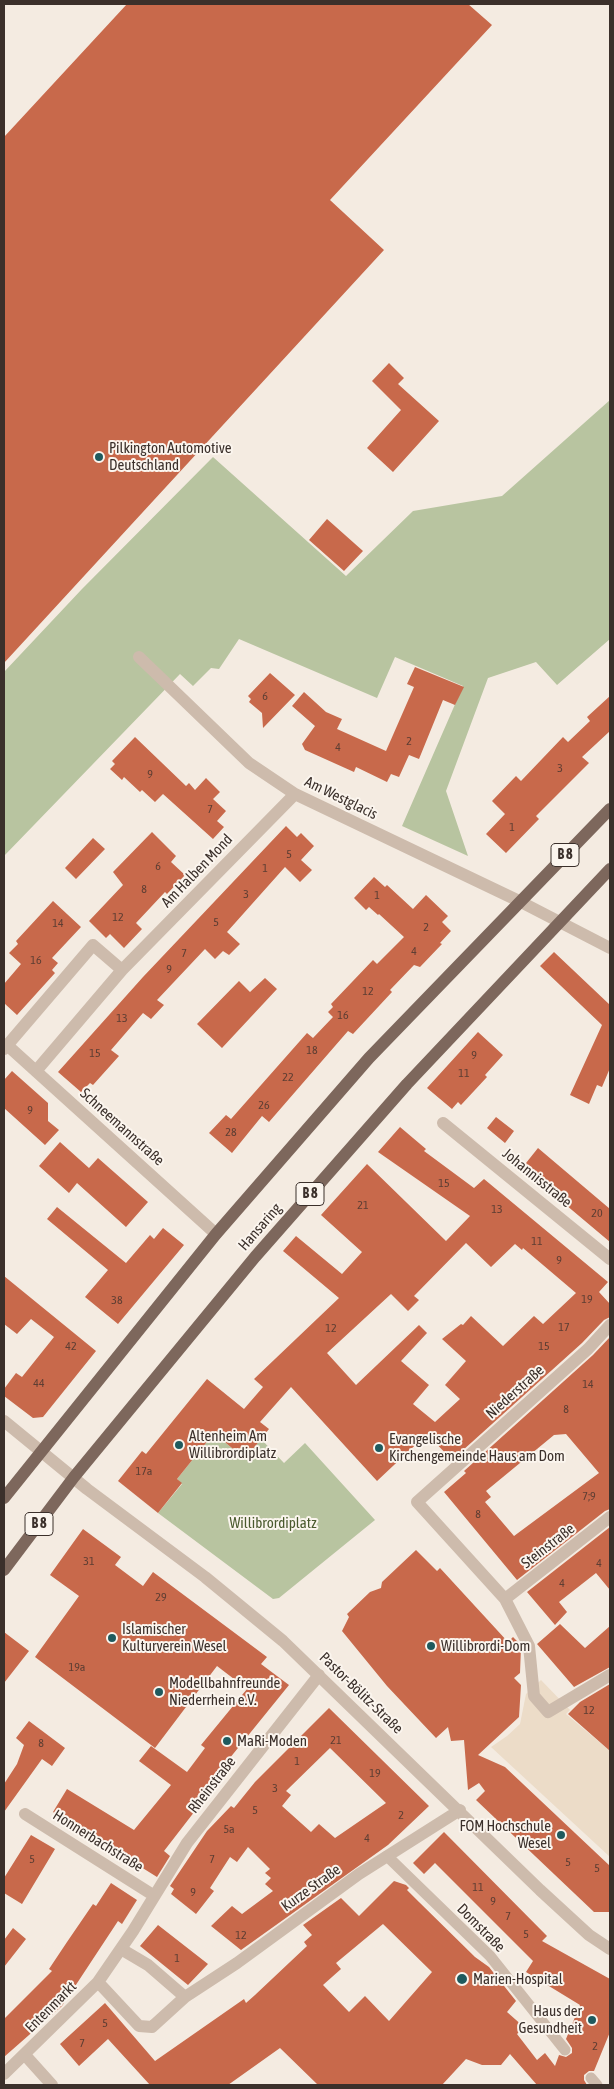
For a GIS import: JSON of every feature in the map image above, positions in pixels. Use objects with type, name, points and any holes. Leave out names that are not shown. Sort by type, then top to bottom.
[{"type":"main road","name":"B 8","points":[[520,900],[610,809]]},
{"type":"main road","name":"B 8","points":[[560,922],[610,869]]},
{"type":"main road","name":"Hansaring","points":[[4,1498],[40,1450],[216,1234],[369,1058],[520,900]]},
{"type":"main road","name":"Hansaring","points":[[4,1570],[74,1478],[255,1256],[407,1084],[560,922]]},
{"type":"street","name":"Am Westglacis","points":[[139,657],[249,763],[295,794],[520,900],[610,948]]},
{"type":"street","name":"Am Halben Mond","points":[[36,1071],[122,970],[295,794]]},
{"type":"street","points":[[5,1047],[93,945],[122,970]]},
{"type":"street","name":"Schneemannstraße","points":[[5,1047],[36,1071],[216,1234]]},
{"type":"street","name":"Johannisstraße","points":[[443,1123],[610,1259]]},
{"type":"street","name":"Niederstraße","points":[[505,1599],[417,1502],[588,1349],[610,1325]]},
{"type":"street","name":"Pastor-Bölitz-Straße","points":[[4,1420],[74,1478],[250,1612],[319,1675],[554,1903],[589,1935],[610,1948]]},
{"type":"street","name":"Steinstraße","points":[[505,1599],[610,1517]]},
{"type":"street","points":[[505,1599],[529,1646],[534,1696],[548,1712],[610,1675]]},
{"type":"street","name":"Rheinstraße","points":[[153,1895],[187,1843],[319,1675]]},
{"type":"street","name":"Kurze Straße","points":[[185,1997],[238,1962],[387,1856],[460,1810]]},
{"type":"street","name":"Honnerbachstraße","points":[[25,1814],[153,1895]]},
{"type":"street","name":"Entenmarkt","points":[[4,2074],[98,1982],[121,1949],[153,1895]]},
{"type":"street","points":[[121,1949],[148,1965],[185,1997]]},
{"type":"street","name":"Entenmarkt","points":[[98,1982],[139,2026],[152,2027],[185,1997]]},
{"type":"street","points":[[25,2055],[52,2085]]},
{"type":"lane","name":"Domstraße","points":[[387,1856],[490,1956],[565,2050]]},
{"type":"green space","points":[[610,400],[610,639],[557,685],[536,662],[488,678],[446,791],[468,856],[402,826],[463,686],[395,657],[377,698],[239,639],[219,669],[211,668],[193,686],[180,674],[4,856],[4,672],[82,589],[213,457],[346,576],[413,511],[502,496]]},
{"type":"green space","name":"Willibrordiplatz","points":[[214,1433],[245,1459],[261,1439],[284,1463],[305,1443],[375,1520],[279,1598],[273,1599],[158,1513],[182,1484],[177,1479]]},
{"type":"shaded area","points":[[541,1680],[570,1710],[566,1714],[610,1751],[610,1857],[491,1747],[520,1724],[526,1694]]},
{"type":"building","name":"Pilkington Automotive Deutschland","points":[[127,4],[468,4],[492,25],[330,200],[384,250],[4,663],[4,137]]},
{"type":"building","points":[[389,363],[404,378],[398,384],[439,421],[393,472],[367,448],[401,410],[372,381]]},
{"type":"building","points":[[327,519],[363,551],[344,571],[309,540]]},
{"type":"building","points":[[415,667],[464,687],[455,705],[443,700],[419,759],[409,755],[399,777],[391,774],[387,782],[356,767],[354,772],[305,750],[302,744],[315,726],[292,706],[304,692],[326,712],[342,719],[337,729],[386,751],[414,687],[407,684]]},
{"type":"building","points":[[270,673],[295,695],[263,728],[262,713],[249,702],[251,699],[248,696]]},
{"type":"building","points":[[610,696],[610,731],[582,757],[589,763],[536,816],[539,819],[506,853],[486,834],[505,814],[492,801],[516,776],[521,781],[563,737],[568,742],[590,721],[587,717]]},
{"type":"building","points":[[135,737],[186,786],[189,783],[195,790],[206,778],[220,792],[213,799],[226,811],[217,821],[224,827],[213,839],[163,794],[155,802],[142,790],[140,792],[124,777],[122,780],[110,769],[115,764],[112,761]]},
{"type":"building","points":[[286,826],[297,837],[301,833],[314,846],[301,860],[312,870],[300,882],[285,867],[227,932],[240,944],[229,955],[223,951],[215,959],[205,949],[157,1000],[164,1005],[151,1019],[143,1013],[111,1050],[119,1056],[93,1085],[90,1083],[81,1092],[58,1072],[143,977]]},
{"type":"building","points":[[152,832],[176,856],[171,862],[185,875],[167,894],[165,892],[136,923],[142,929],[124,948],[110,934],[106,938],[89,921],[123,885],[113,872]]},
{"type":"building","points":[[93,838],[105,849],[76,879],[65,868]]},
{"type":"building","points":[[374,877],[385,887],[387,885],[413,909],[426,895],[448,916],[442,922],[451,931],[440,943],[442,944],[420,967],[414,965],[390,990],[392,992],[353,1034],[348,1031],[269,1122],[262,1116],[232,1153],[209,1133],[226,1115],[231,1119],[307,1033],[313,1038],[333,1017],[328,1012],[333,1007],[331,1004],[373,960],[377,964],[404,937],[379,914],[369,907],[366,910],[354,898]]},
{"type":"building","points":[[53,901],[81,927],[52,958],[58,963],[52,970],[55,973],[17,1015],[4,1003],[4,984],[21,964],[9,953],[18,944],[16,941]]},
{"type":"building","points":[[554,952],[610,1005],[610,1068],[602,1087],[597,1085],[589,1104],[570,1095],[602,1025],[540,966]]},
{"type":"building","points":[[265,978],[277,989],[222,1048],[197,1024],[239,981],[250,992]]},
{"type":"building","points":[[478,1032],[503,1055],[485,1075],[487,1077],[461,1105],[458,1102],[452,1109],[427,1088]]},
{"type":"building","points":[[12,1071],[48,1103],[48,1121],[59,1130],[45,1145],[4,1108],[4,1080]]},
{"type":"building","points":[[496,1117],[514,1131],[505,1143],[487,1128]]},
{"type":"building","points":[[400,1127],[426,1149],[424,1151],[474,1188],[484,1179],[608,1282],[599,1292],[610,1304],[610,1317],[604,1320],[582,1343],[452,1460],[427,1434],[377,1481],[291,1387],[260,1422],[269,1429],[245,1459],[214,1433],[177,1479],[182,1483],[158,1513],[118,1481],[142,1451],[146,1454],[207,1379],[244,1409],[263,1387],[254,1379],[339,1298],[283,1251],[296,1236],[342,1274],[362,1252],[321,1215],[367,1164],[446,1241],[470,1216],[378,1152]],"holes":[[[466,1243],[491,1267],[515,1244],[522,1250],[523,1248],[576,1293],[543,1324],[534,1316],[503,1346],[471,1316],[463,1325],[461,1324],[442,1339],[466,1361],[445,1385],[460,1399],[435,1422],[413,1404],[429,1385],[401,1361],[427,1333],[419,1325],[356,1385],[327,1353],[391,1294],[408,1311],[419,1300],[414,1296]]]},
{"type":"building","points":[[60,1142],[89,1168],[98,1158],[148,1202],[126,1227],[77,1183],[69,1193],[39,1166]]},
{"type":"building","points":[[538,1148],[610,1209],[610,1242],[522,1168]]},
{"type":"building","points":[[57,1207],[126,1263],[150,1235],[154,1239],[163,1228],[184,1245],[118,1324],[85,1297],[108,1270],[47,1219]]},
{"type":"building","points":[[4,1276],[96,1351],[43,1417],[33,1418],[4,1396],[4,1389],[16,1373],[22,1377],[54,1337],[31,1319],[17,1334],[4,1324]]},
{"type":"building","points":[[610,1337],[610,1509],[517,1580],[444,1492],[466,1473],[464,1471],[593,1355]],"holes":[[[566,1434],[599,1473],[514,1536],[485,1502],[491,1497],[486,1491],[554,1435]]]},
{"type":"building","points":[[610,1527],[610,1590],[596,1573],[559,1602],[567,1612],[555,1625],[527,1592]]},
{"type":"building","points":[[83,1529],[121,1557],[115,1565],[143,1586],[153,1572],[267,1657],[261,1664],[289,1685],[225,1764],[229,1767],[164,1851],[170,1856],[157,1877],[53,1812],[67,1789],[134,1830],[171,1785],[139,1761],[151,1746],[187,1772],[205,1748],[201,1745],[247,1689],[217,1666],[155,1748],[35,1657],[79,1596],[50,1575]]},
{"type":"building","name":"Willibrordi-Dom","points":[[416,1550],[437,1571],[440,1568],[508,1642],[513,1637],[521,1647],[520,1673],[514,1678],[521,1685],[519,1717],[478,1755],[505,1767],[610,1866],[610,1912],[594,1912],[476,1800],[485,1791],[479,1783],[468,1790],[464,1740],[451,1741],[448,1727],[436,1738],[387,1686],[342,1631],[349,1617],[347,1614],[370,1592],[381,1588],[382,1582]]},
{"type":"building","points":[[560,1624],[585,1648],[610,1626],[610,1667],[574,1687],[537,1644]]},
{"type":"building","points":[[4,1632],[29,1651],[4,1683]]},
{"type":"building","points":[[610,1684],[610,1751],[568,1714],[580,1702]]},
{"type":"building","points":[[329,1708],[429,1806],[388,1845],[241,1950],[211,1926],[232,1906],[242,1914],[273,1891],[265,1884],[271,1878],[265,1873],[270,1869],[248,1847],[237,1862],[230,1857],[210,1888],[214,1891],[196,1914],[171,1894],[174,1889],[170,1886],[207,1831],[231,1806],[234,1808],[255,1782]],"holes":[[[330,1748],[386,1803],[335,1838],[319,1824],[311,1832],[282,1806],[291,1795],[286,1791]]]},
{"type":"building","points":[[29,1721],[65,1748],[52,1766],[42,1759],[4,1812],[4,1784],[17,1764],[24,1745],[16,1738]]},
{"type":"building","name":"Marien-Hospital","points":[[444,1832],[547,1936],[542,1941],[610,1979],[610,2032],[594,2071],[589,2071],[584,2075],[587,2085],[537,2085],[510,2054],[501,2065],[482,2065],[466,2059],[442,2085],[318,2085],[280,2048],[228,2085],[150,2085],[108,2039],[79,2066],[60,2044],[105,2003],[155,2061],[244,1999],[246,2003],[255,1995],[307,1946],[304,1942],[312,1935],[303,1925],[341,1898],[359,1916],[394,1881],[406,1885],[409,1888],[407,1890],[419,1902],[475,1957],[489,1967],[516,2001],[507,2012],[524,2027],[517,2034],[537,2060],[545,2053],[555,2066],[559,2055],[566,2057],[572,2053],[572,2048],[566,2039],[580,2005],[526,1972],[533,1961],[435,1863],[424,1874],[413,1863]],"holes":[[[383,1924],[432,1972],[389,2021],[365,1996],[349,2012],[323,1985],[341,1969],[336,1963]]]},
{"type":"building","points":[[31,1835],[55,1849],[22,1904],[4,1893],[4,1878]]},
{"type":"building","points":[[111,1883],[137,1900],[122,1924],[118,1921],[62,2006],[4,2057],[4,2019],[52,1971],[49,1969],[67,1942],[93,1904],[96,1906]]},
{"type":"building","points":[[158,1925],[208,1964],[188,1985],[140,1946]]},
{"type":"building","points":[[13,1928],[26,1939],[4,1967],[4,1940]]},
{"type":"place","name":"Pilkington Automotive Deutschland","points":[[99,457]]},
{"type":"place","name":"Altenheim Am Willibrordiplatz","points":[[179,1445]]},
{"type":"place","name":"Evangelische Kirchengemeinde Haus am Dom","points":[[379,1448]]},
{"type":"place","name":"Islamischer Kulturverein Wesel","points":[[112,1638]]},
{"type":"place","name":"Willibrordi-Dom","points":[[431,1646]]},
{"type":"place","name":"Modellbahnfreunde Niederrhein e.V.","points":[[159,1692]]},
{"type":"place","name":"MaRi-Moden","points":[[227,1741]]},
{"type":"place","name":"FOM Hochschule Wesel","points":[[561,1835]]},
{"type":"place","name":"Marien-Hospital","points":[[462,1979]]},
{"type":"place","name":"Haus der Gesundheit","points":[[592,2020]]}]
